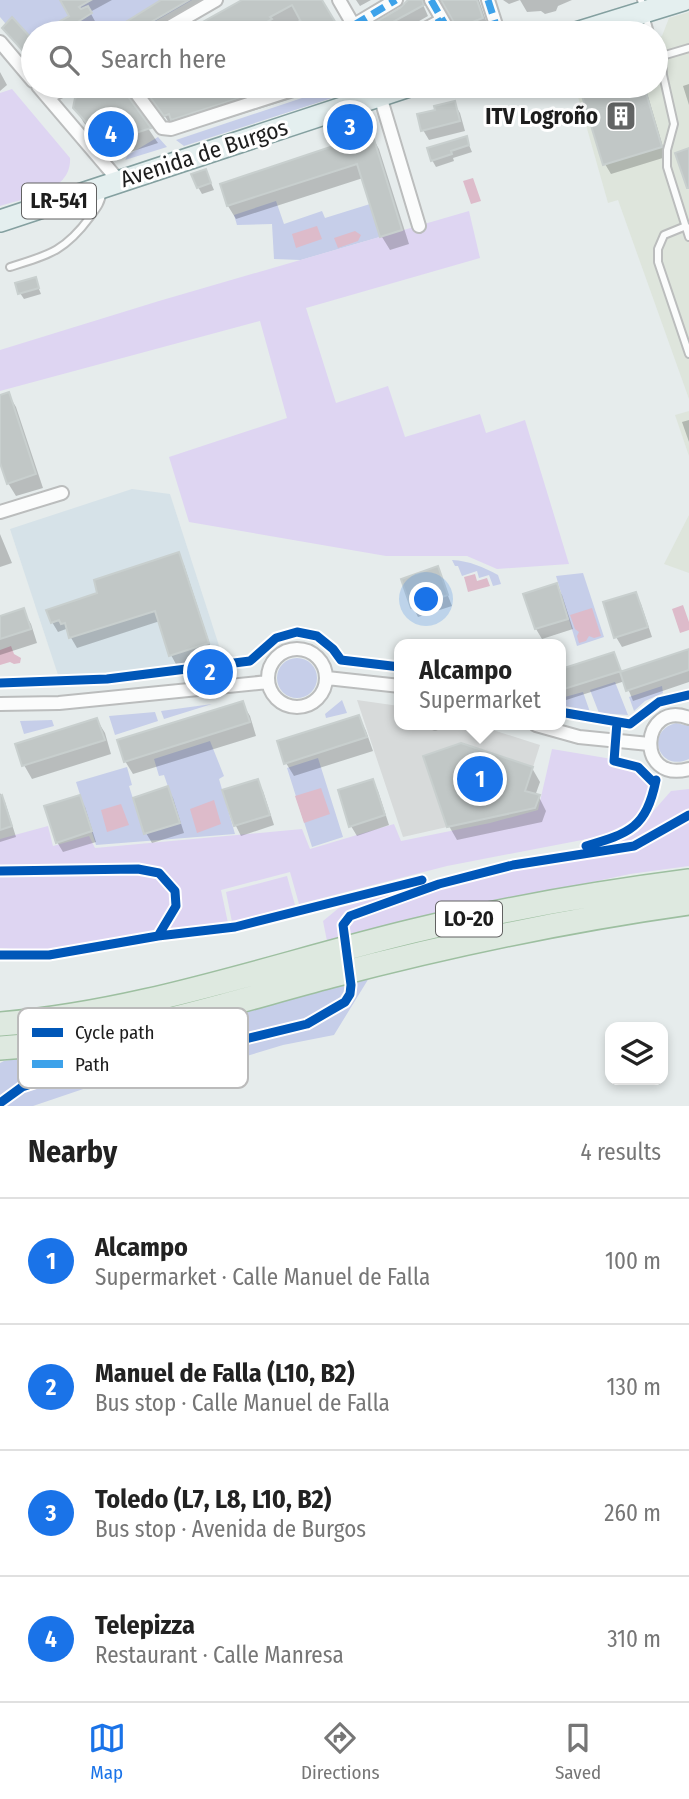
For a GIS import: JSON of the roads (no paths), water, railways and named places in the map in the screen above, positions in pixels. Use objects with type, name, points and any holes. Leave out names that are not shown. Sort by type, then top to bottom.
[{"type":"highway","name":"LO-20","points":[[186,1008],[412,932],[519,907],[689,881]]},
{"type":"highway","name":"LO-20","points":[[123,1008],[396,960],[533,929],[689,903]]},
{"type":"highway","name":"LO-20","points":[[0,1024],[18,1023]]},
{"type":"highway","name":"LO-20","points":[[0,1048],[18,1046]]},
{"type":"main road","points":[[606,21],[643,6],[683,0]]},
{"type":"main road","name":"Avenida de Burgos","points":[[0,221],[367,98]]},
{"type":"street","points":[[180,21],[216,0]]},
{"type":"street","points":[[339,0],[351,21]]},
{"type":"street","points":[[367,21],[396,0]]},
{"type":"street","points":[[431,0],[442,20]]},
{"type":"street","points":[[488,0],[495,21]]},
{"type":"street","points":[[0,42],[21,67]]},
{"type":"street","points":[[49,98],[110,184]]},
{"type":"street","points":[[140,98],[162,128],[172,128],[266,98]]},
{"type":"street","points":[[393,98],[419,226]]},
{"type":"street","points":[[0,512],[62,493]]},
{"type":"street","points":[[295,649],[314,653],[326,668],[327,678],[326,687],[316,701],[300,708],[291,707],[275,698],[268,682],[271,664],[278,656],[295,649]]},
{"type":"street","points":[[327,678],[394,685]]},
{"type":"street","points":[[0,704],[59,703],[268,682]]},
{"type":"street","points":[[689,718],[675,715],[659,722],[650,736],[649,744],[656,761],[662,767],[679,771],[689,769]]},
{"type":"street","points":[[554,730],[579,737],[649,744]]},
{"type":"lane","points":[[668,54],[689,48]]},
{"type":"lane","points":[[668,97],[674,124],[667,150],[667,167],[689,237]]},
{"type":"lane","points":[[10,267],[60,249],[97,208],[110,184]]},
{"type":"lane","points":[[685,226],[664,235],[658,249],[658,262],[689,354]]},
{"type":"place","name":"ITV Logroño","points":[[621,116]]},
{"type":"place","name":"Toledo (L7, L8, L10, B2)","points":[[350,127]]},
{"type":"place","name":"Telepizza","points":[[111,134]]},
{"type":"place","name":"Manuel de Falla (L10, B2)","points":[[210,672]]},
{"type":"place","name":"Alcampo","points":[[480,779]]}]
